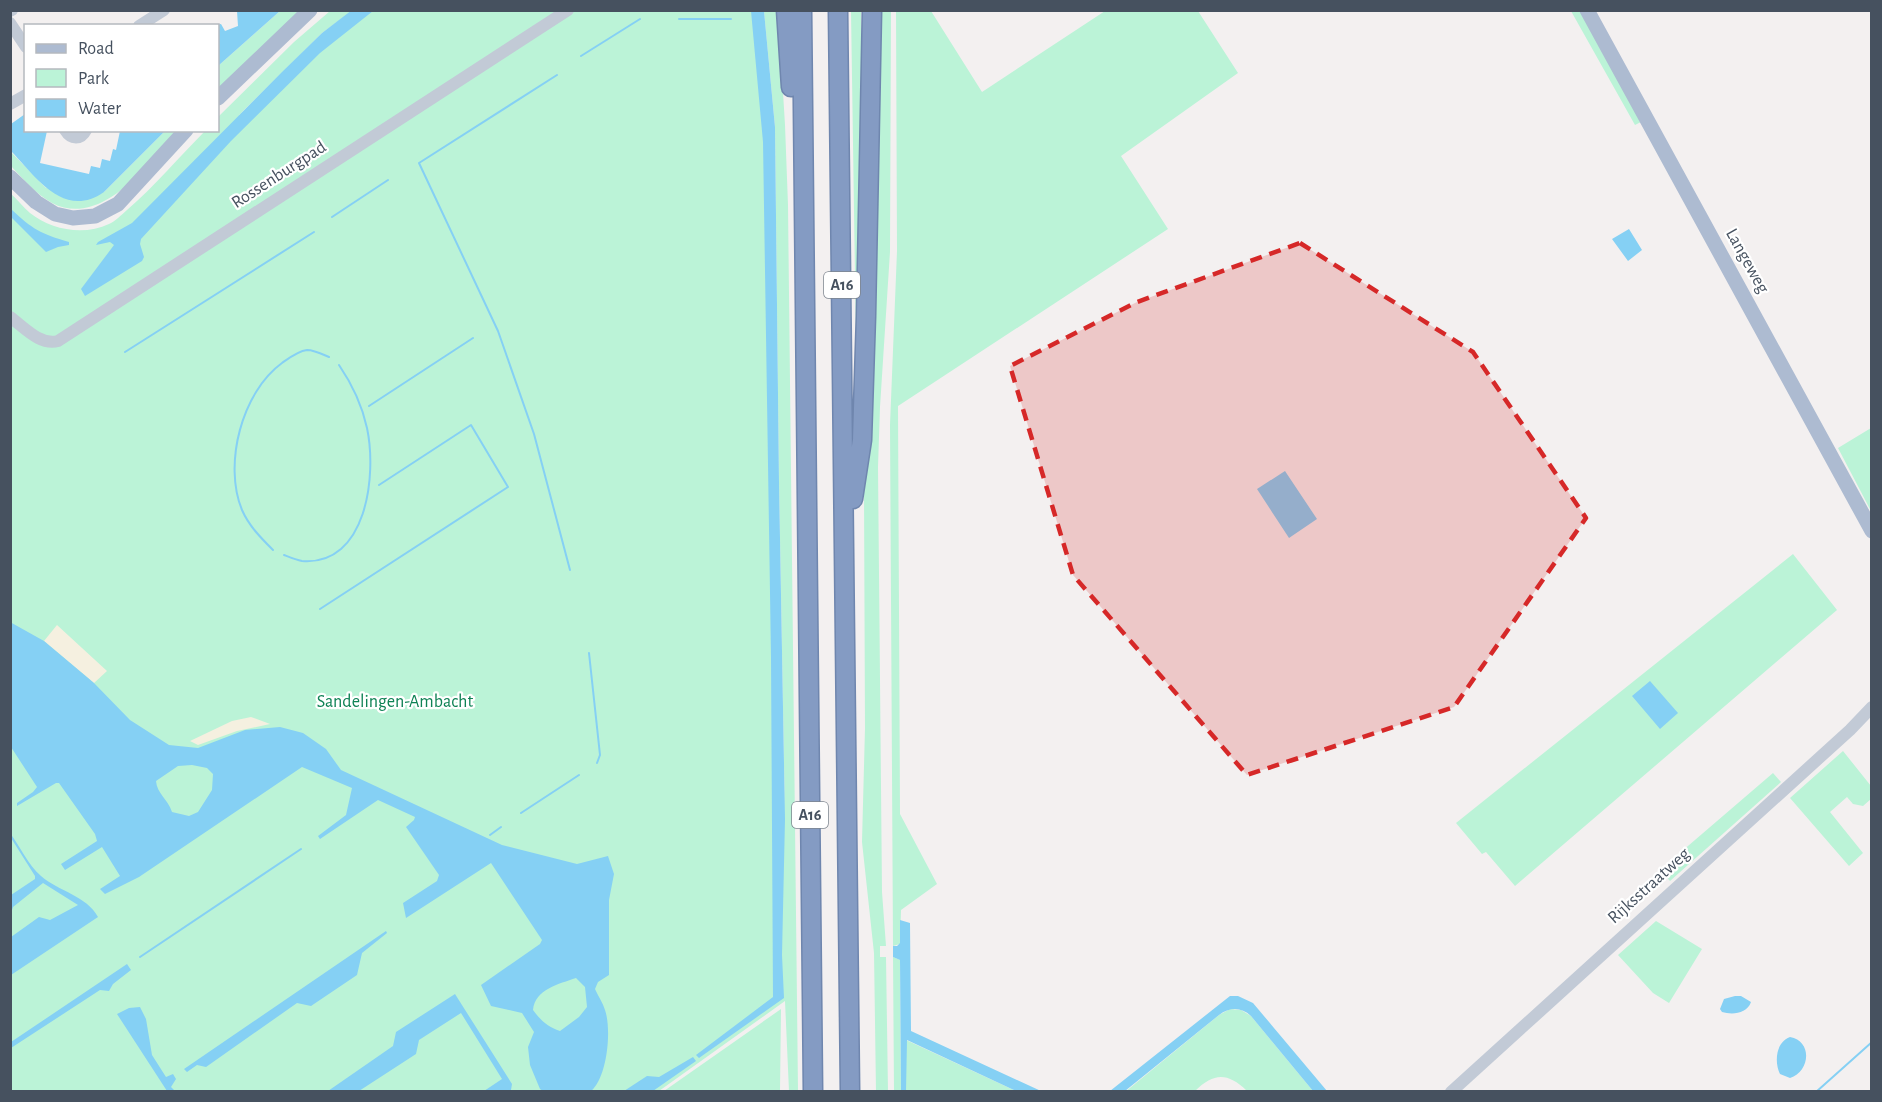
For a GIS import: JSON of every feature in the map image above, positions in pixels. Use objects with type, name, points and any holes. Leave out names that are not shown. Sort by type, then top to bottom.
[{"type":"highway","name":"A16","points":[[786,10],[794,157],[804,190]]},
{"type":"highway","name":"A16","points":[[802,10],[813,1092]]},
{"type":"highway","name":"A16","points":[[838,10],[850,1092]]},
{"type":"highway","name":"A16","points":[[845,560],[862,440],[866,316],[869,10]]},
{"type":"main road","points":[[219,97],[310,10]]},
{"type":"main road","name":"Langeweg","points":[[1587,10],[1872,531]]},
{"type":"main road","points":[[10,170],[44,201],[67,211],[81,212],[101,208],[137,181],[184,132]]},
{"type":"main road","points":[[10,177],[45,209],[73,218],[95,216],[108,211],[134,189],[137,181]]},
{"type":"street","points":[[142,24],[164,10]]},
{"type":"street","name":"Rossenburgpad","points":[[10,317],[42,341],[50,343],[58,341],[568,10]]},
{"type":"street","points":[[10,23],[24,44]]},
{"type":"street","points":[[10,104],[24,96]]},
{"type":"street","points":[[66,132],[74,138],[82,136],[85,132]]},
{"type":"street","name":"Rijksstraatweg","points":[[1451,1092],[1850,730],[1872,707]]},
{"type":"highlighted area","points":[[1300,243],[1473,352],[1586,518],[1454,707],[1247,775],[1073,575],[1010,366],[1137,302]]},
{"type":"green space","points":[[280,11],[302,11],[219,89],[219,65]]},
{"type":"green space","name":"Sandelingen-Ambacht","points":[[330,11],[352,11],[322,33],[239,115],[365,11],[758,11],[765,134],[785,819],[775,127],[764,11],[778,11],[788,205],[798,1091],[789,1091],[785,1001],[659,1091],[11,1091],[10,193],[38,219],[58,227],[89,230],[112,223],[147,191],[204,132],[219,132],[219,116],[294,42]]},
{"type":"green space","points":[[851,11],[861,11],[857,409]]},
{"type":"green space","points":[[879,11],[891,11],[890,252],[878,467],[882,892],[886,946],[880,946],[880,957],[886,957],[888,1092],[876,1091],[874,953],[862,842],[865,728],[864,492]]},
{"type":"green space","points":[[896,11],[931,11],[982,92],[1105,11],[1198,11],[1238,73],[1121,156],[1168,229],[898,406],[900,814],[937,884],[901,910],[900,944],[893,946],[890,425],[897,251]]},
{"type":"green space","points":[[1571,11],[1580,11],[1641,122],[1635,125]]},
{"type":"green space","points":[[164,132],[178,132],[123,188],[107,200],[89,207],[71,209],[46,199],[11,166],[10,151],[46,188],[104,192]]},
{"type":"green space","points":[[1871,428],[1871,511],[1838,448]]},
{"type":"green space","points":[[1793,554],[1837,610],[1515,886],[1486,852],[1482,854],[1456,823]]},
{"type":"green space","points":[[1843,751],[1871,786],[1871,799],[1863,806],[1853,804],[1847,797],[1830,812],[1863,853],[1849,866],[1790,798]]},
{"type":"green space","points":[[1773,773],[1781,782],[1670,881],[1660,870]]},
{"type":"green space","points":[[1656,921],[1702,949],[1669,1003],[1653,993],[1618,955]]},
{"type":"green space","points":[[893,957],[900,960],[901,1091],[894,1091]]},
{"type":"green space","points":[[781,1009],[780,1091],[664,1091]]},
{"type":"green space","points":[[1230,1009],[1241,1010],[1251,1016],[1313,1091],[1247,1091],[1233,1080],[1221,1077],[1208,1081],[1195,1091],[1125,1092],[1219,1015]]},
{"type":"green space","points":[[906,1040],[1016,1091],[906,1092]]},
{"type":"sand","points":[[57,625],[107,671],[94,683],[44,641]]},
{"type":"sand","points":[[251,717],[270,724],[237,731],[198,745],[190,741],[232,721]]},
{"type":"water","points":[[352,10],[373,11],[320,53],[231,141],[141,239],[140,244],[144,257],[142,261],[85,296],[81,289],[114,245],[110,242],[96,245],[98,242],[132,223],[322,33]]},
{"type":"water","points":[[237,11],[280,11],[219,65],[219,24],[225,31],[238,26]]},
{"type":"water","points":[[751,11],[764,11],[775,127],[785,819],[782,955],[784,998],[699,1058],[696,1055],[773,997],[771,657],[763,142]]},
{"type":"water","points":[[24,115],[24,132],[47,132],[40,163],[89,174],[91,166],[100,168],[102,159],[110,161],[113,149],[116,150],[120,132],[164,132],[104,192],[90,199],[76,201],[52,192],[11,151],[11,124]]},
{"type":"water","points":[[11,209],[37,230],[69,242],[69,245],[46,252],[11,217]]},
{"type":"water","points":[[1629,229],[1642,250],[1628,261],[1612,239]]},
{"type":"water","points":[[1285,471],[1317,519],[1289,538],[1257,489]]},
{"type":"water","points":[[10,622],[44,641],[94,683],[130,720],[169,745],[198,748],[245,730],[280,727],[303,733],[326,749],[341,770],[502,845],[577,864],[608,856],[614,874],[609,900],[609,975],[598,982],[595,989],[605,1010],[608,1041],[601,1076],[596,1085],[591,1091],[543,1091],[540,1089],[530,1065],[528,1047],[534,1032],[522,1013],[491,1006],[481,985],[540,944],[542,940],[491,863],[406,918],[403,903],[437,881],[439,875],[406,827],[415,817],[378,800],[320,839],[318,836],[346,815],[352,788],[302,767],[139,877],[105,894],[100,889],[120,876],[102,847],[65,870],[61,864],[97,841],[95,834],[59,783],[17,806],[17,803],[37,787],[11,747]],"holes":[[[192,765],[207,768],[213,774],[212,790],[198,812],[189,816],[172,812],[158,790],[156,781],[178,766]],[[576,978],[585,987],[587,1007],[579,1017],[560,1031],[539,1017],[533,1010],[535,1003],[538,997],[549,988]]]},
{"type":"water","points":[[1650,681],[1678,713],[1660,729],[1632,696]]},
{"type":"water","points":[[10,833],[36,872],[87,904],[98,917],[11,975],[11,937],[39,917],[50,920],[78,905],[43,883],[13,907],[11,913],[11,895],[35,879],[35,876]]},
{"type":"water","points":[[900,920],[910,923],[911,1031],[1041,1091],[1016,1091],[907,1040],[906,1091],[901,1091],[900,960],[893,957],[893,946],[900,943]]},
{"type":"water","points":[[386,931],[387,933],[362,953],[357,975],[311,1006],[297,1003],[206,1067],[197,1065],[187,1072],[184,1069]]},
{"type":"water","points":[[127,964],[131,970],[113,984],[109,991],[100,990],[11,1048],[11,1042]]},
{"type":"water","points":[[455,994],[512,1084],[511,1090],[484,1091],[502,1079],[461,1013],[419,1040],[416,1054],[359,1091],[328,1091],[393,1046],[396,1032]]},
{"type":"water","points":[[1230,996],[1238,996],[1253,1003],[1327,1091],[1313,1091],[1251,1016],[1235,1009],[1219,1015],[1125,1091],[1110,1091]]},
{"type":"water","points":[[1741,996],[1751,1002],[1749,1006],[1739,1013],[1722,1012],[1720,1009],[1724,999]]},
{"type":"water","points":[[140,1007],[146,1019],[152,1055],[166,1077],[173,1074],[176,1079],[171,1087],[175,1091],[167,1091],[117,1014],[129,1008]]},
{"type":"water","points":[[1790,1037],[1803,1044],[1806,1057],[1802,1070],[1790,1078],[1780,1074],[1777,1058],[1782,1043]]},
{"type":"water","points":[[693,1057],[696,1061],[653,1091],[624,1091],[647,1076],[659,1077]]},
{"type":"waterway","points":[[581,56],[640,19]]},
{"type":"waterway","points":[[679,19],[731,19]]},
{"type":"waterway","points":[[557,75],[419,163],[498,331],[534,434],[570,570]]},
{"type":"waterway","points":[[332,217],[388,180]]},
{"type":"waterway","points":[[125,352],[314,232]]},
{"type":"waterway","points":[[369,406],[473,338]]},
{"type":"waterway","points":[[273,550],[248,521],[237,492],[236,451],[240,430],[256,392],[282,363],[297,353],[307,350],[329,357]]},
{"type":"waterway","points":[[284,555],[302,561],[324,559],[341,549],[354,534],[363,514],[370,469],[367,428],[356,395],[339,365]]},
{"type":"waterway","points":[[320,609],[508,487],[471,425],[379,485]]},
{"type":"waterway","points":[[589,653],[600,755],[597,763]]},
{"type":"waterway","points":[[521,813],[579,775]]},
{"type":"waterway","points":[[490,835],[501,827]]},
{"type":"waterway","points":[[140,957],[301,849]]},
{"type":"waterway","points":[[1816,1092],[1872,1042]]}]
